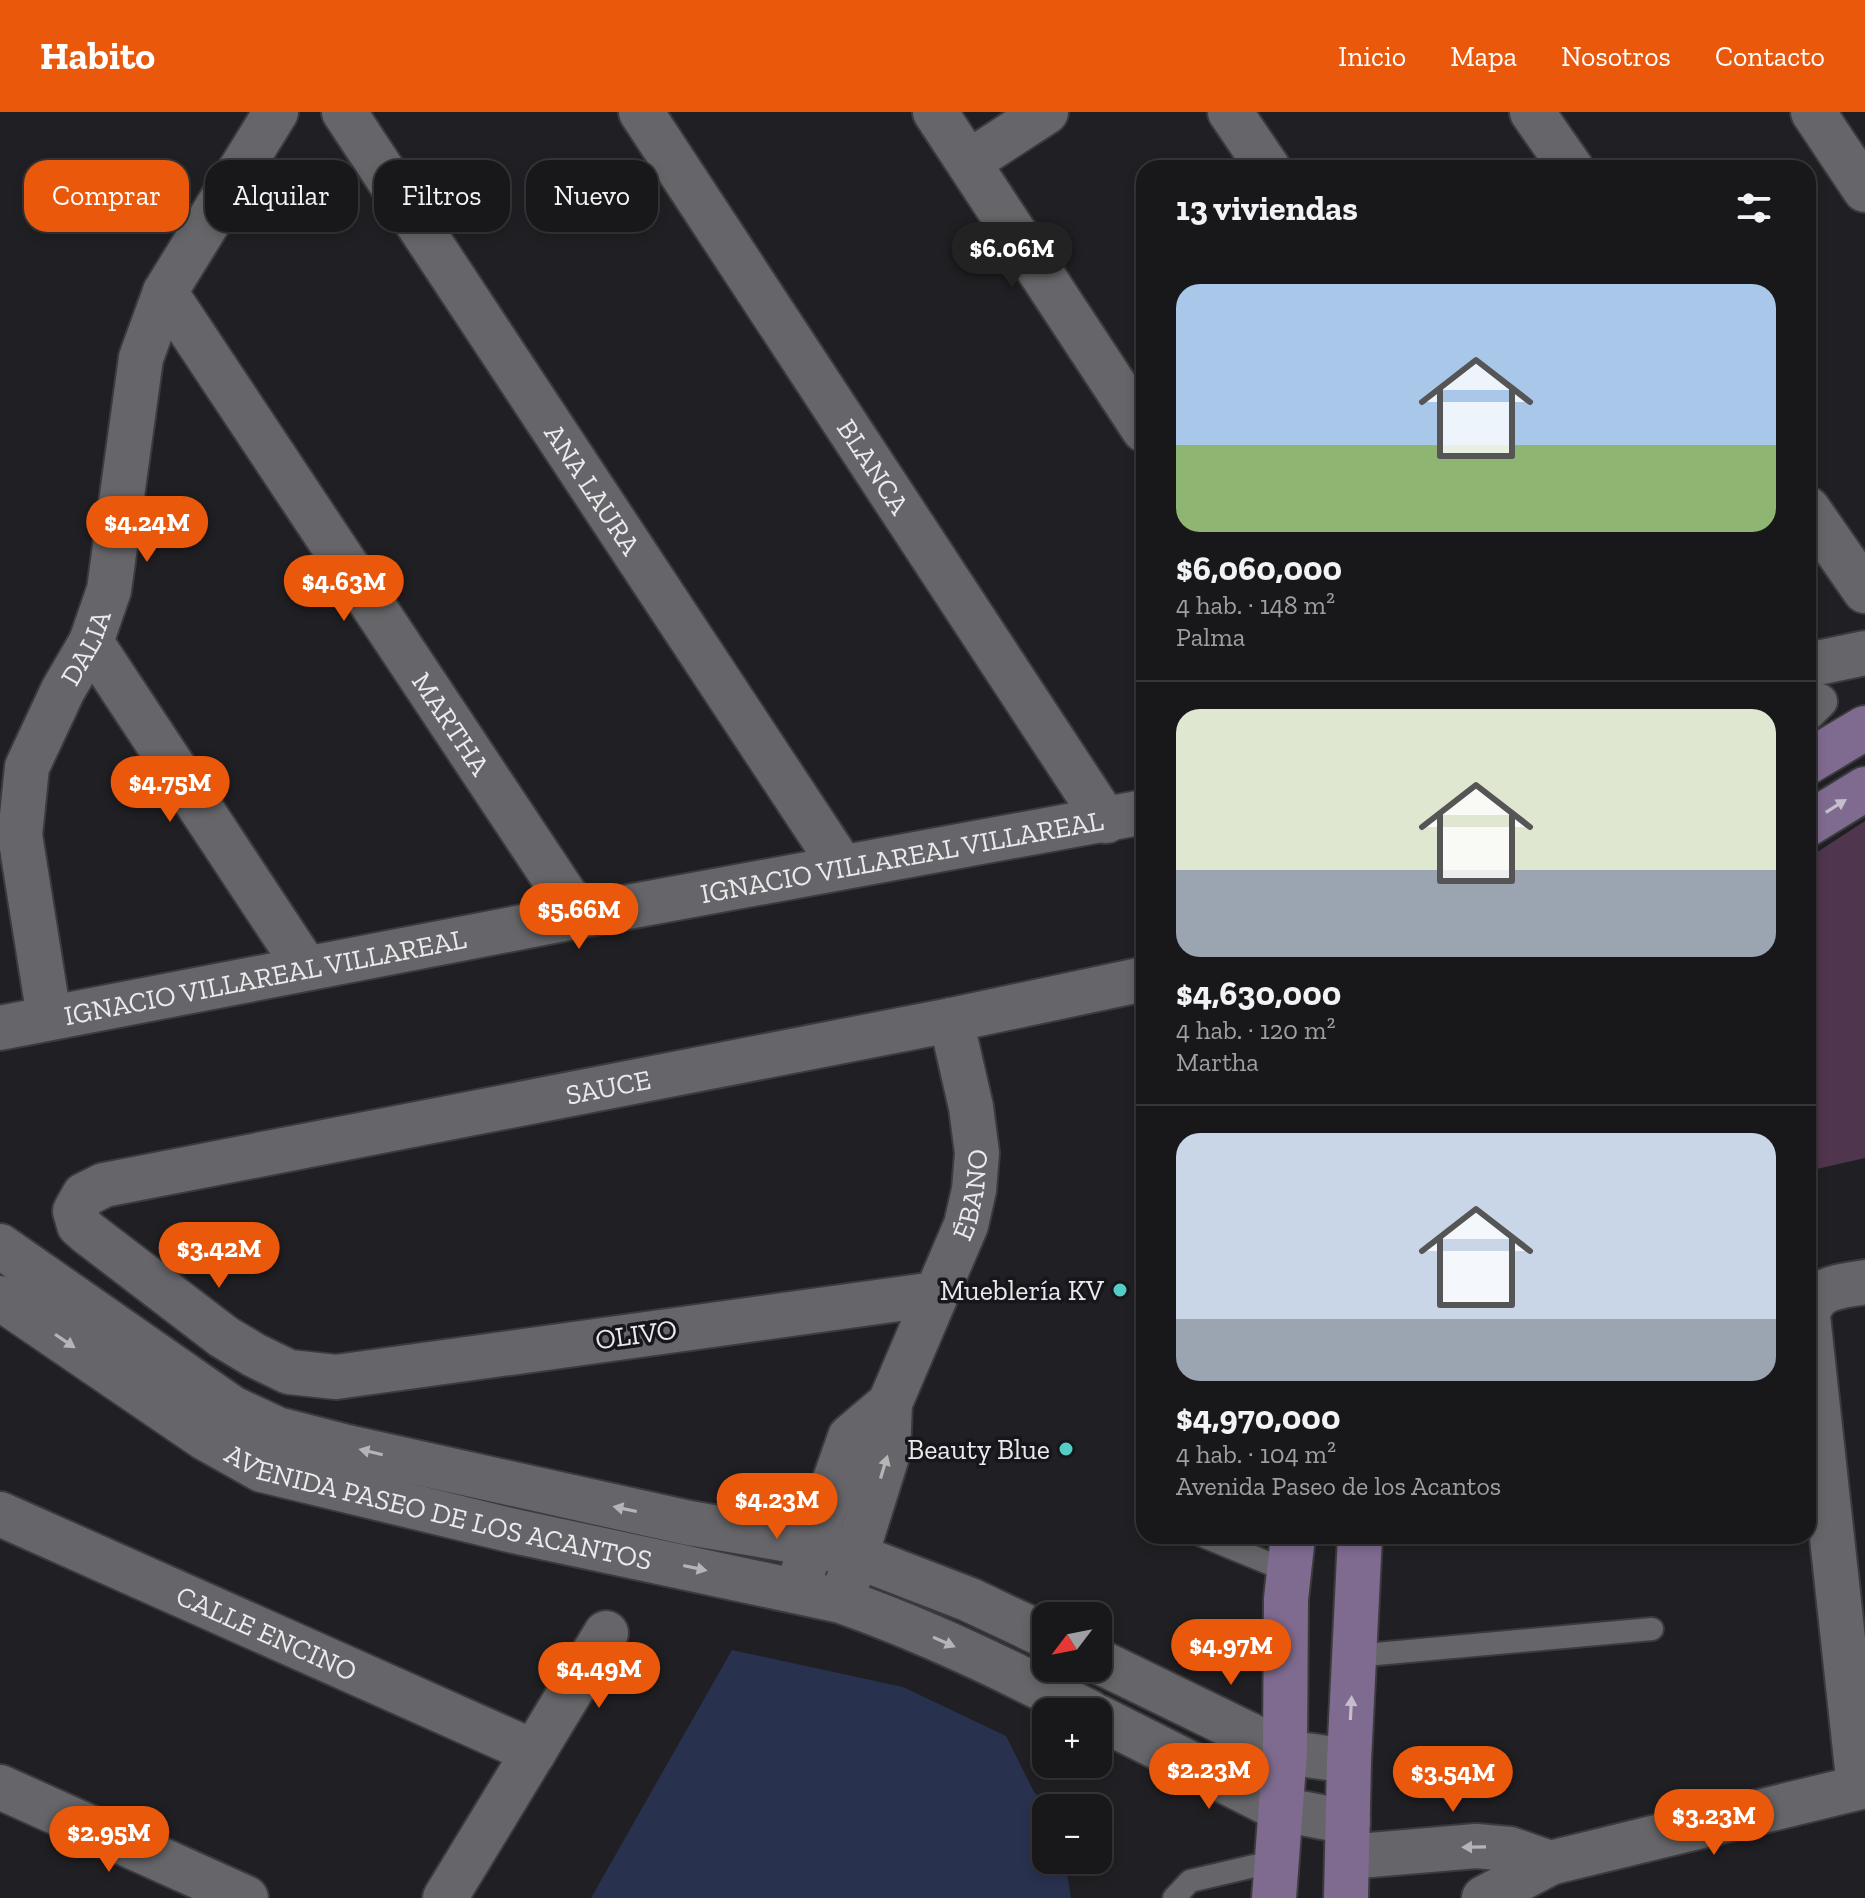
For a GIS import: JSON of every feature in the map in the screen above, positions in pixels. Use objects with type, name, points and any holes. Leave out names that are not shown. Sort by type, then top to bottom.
[{"type":"main road","points":[[1816,757],[1865,728]]},
{"type":"main road","points":[[1816,819],[1865,789]]},
{"type":"main road","points":[[1347,1859],[1360,1544]]},
{"type":"main road","points":[[1275,1881],[1285,1752],[1286,1599],[1291,1554]]},
{"type":"street","name":"DALIA","points":[[49,1017],[20,835],[27,767],[40,735],[91,642],[109,590],[141,358],[165,292],[276,112]]},
{"type":"street","name":"ANA LAURA","points":[[344,112],[842,867]]},
{"type":"street","name":"BLANCA","points":[[641,112],[1125,816]]},
{"type":"street","points":[[935,112],[1136,418]]},
{"type":"street","points":[[969,162],[1046,112]]},
{"type":"street","points":[[1230,112],[1263,160]]},
{"type":"street","points":[[1532,112],[1565,160]]},
{"type":"street","points":[[1813,112],[1865,190]]},
{"type":"street","name":"MARTHA","points":[[165,292],[579,916]]},
{"type":"street","points":[[1816,521],[1865,591]]},
{"type":"street","points":[[91,642],[306,968]]},
{"type":"street","points":[[1816,663],[1865,653]]},
{"type":"street","name":"IGNACIO VILLAREAL VILLAREAL","points":[[0,1028],[579,916],[1125,816]]},
{"type":"street","name":"SAUCE","points":[[78,1202],[91,1190],[104,1185],[951,1020],[1136,981]]},
{"type":"street","name":"ÉBANO","points":[[841,1601],[888,1453],[890,1403],[966,1225],[974,1190],[977,1153],[971,1107],[951,1020]]},
{"type":"street","name":"OLIVO","points":[[78,1202],[76,1218],[88,1233],[224,1337],[289,1372],[336,1377],[935,1294]]},
{"type":"street","name":"AVENIDA PASEO DE LOS ACANTOS","points":[[0,1246],[232,1408],[277,1429],[689,1523],[813,1544],[856,1556],[970,1600],[1032,1629]]},
{"type":"street","points":[[1816,1296],[1828,1289],[1865,1282]]},
{"type":"street","name":"AVENIDA PASEO DE LOS ACANTOS","points":[[0,1298],[205,1438],[262,1470],[514,1531],[841,1601],[1032,1673]]},
{"type":"street","points":[[1484,1898],[1550,1863],[1862,1786],[1816,1386]]},
{"type":"street","name":"ÉBANO","points":[[795,1589],[850,1437],[890,1403]]},
{"type":"street","name":"CALLE ENCINO","points":[[0,1514],[534,1752]]},
{"type":"street","points":[[445,1898],[606,1633]]},
{"type":"street","points":[[1112,1668],[1285,1752],[1349,1761]]},
{"type":"street","name":"AVENIDA PASEO DE LOS ACANTOS","points":[[1049,1682],[1070,1698]]},
{"type":"street","points":[[1112,1724],[1280,1809],[1347,1859],[1476,1846],[1510,1849],[1550,1863]]},
{"type":"street","points":[[0,1787],[246,1898]]},
{"type":"lane","points":[[1242,1544],[1291,1554]]},
{"type":"lane","points":[[1354,1656],[1652,1629]]},
{"type":"lane","points":[[1174,1898],[1190,1881],[1254,1866],[1275,1881]]},
{"type":"shaded area","points":[[1865,821],[1865,1158],[1816,1169],[1816,853]]},
{"type":"building","points":[[732,1650],[903,1687],[1006,1736],[1036,1794],[1032,1794],[1032,1874],[1067,1874],[1071,1898],[591,1898]]},
{"type":"place","name":"Mueblería KV","points":[[1120,1290]]},
{"type":"place","name":"Beauty Blue","points":[[1066,1449]]}]
